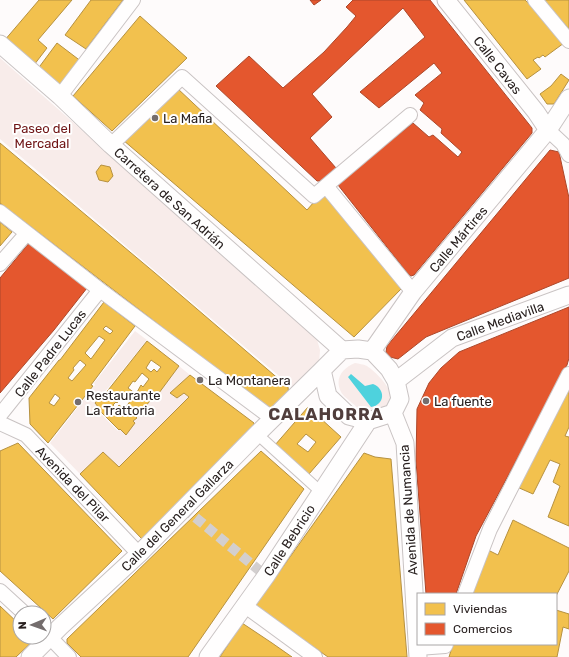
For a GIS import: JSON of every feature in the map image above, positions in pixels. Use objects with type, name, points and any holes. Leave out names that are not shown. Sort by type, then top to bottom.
[{"type":"street","points":[[60,96],[133,0]]},
{"type":"street","name":"Calle Cavas","points":[[446,0],[536,112],[548,130]]},
{"type":"street","points":[[535,0],[569,41]]},
{"type":"street","name":"Carretera de San Adrián","points":[[0,44],[60,96],[111,145],[342,350]]},
{"type":"street","points":[[111,145],[182,77],[314,196],[410,115]]},
{"type":"street","name":"Calle Mártires","points":[[372,351],[413,292],[548,130],[569,98]]},
{"type":"street","points":[[548,130],[563,144],[569,155]]},
{"type":"street","points":[[326,186],[413,292]]},
{"type":"street","points":[[0,212],[100,290],[272,419]]},
{"type":"street","points":[[0,264],[27,233]]},
{"type":"street","name":"Calle Padre Lucas","points":[[0,415],[100,290]]},
{"type":"street","name":"Calle Mediavilla","points":[[396,381],[452,338],[569,295]]},
{"type":"street","points":[[358,349],[372,351],[389,369],[396,381],[400,398],[393,413],[368,421],[349,416],[328,396],[322,370],[342,350],[358,349]]},
{"type":"street","name":"Calle del General Gallarza","points":[[52,630],[139,554],[322,370]]},
{"type":"street","points":[[465,593],[490,529],[569,374]]},
{"type":"street","name":"Avenida de Numancia","points":[[393,413],[405,443],[417,637]]},
{"type":"street","name":"Calle Bebricio","points":[[208,657],[266,576],[368,421]]},
{"type":"street","name":"Avenida del Pilar","points":[[0,424],[26,435],[139,554]]},
{"type":"street","points":[[257,434],[321,492]]},
{"type":"street","points":[[0,591],[15,605]]},
{"type":"street","points":[[244,605],[315,657]]},
{"type":"street","points":[[52,639],[69,657]]},
{"type":"street","name":"Calle del General Gallarza","points":[[30,657],[39,645]]},
{"type":"street","points":[[418,653],[446,645]]},
{"type":"green space","name":"Paseo del Mercadal","points":[[0,58],[316,336],[320,350],[319,364],[292,387],[0,139]]},
{"type":"green space","points":[[135,331],[147,340],[95,404],[98,408],[97,410],[118,431],[120,429],[126,435],[135,423],[133,421],[137,418],[135,416],[140,413],[154,396],[156,397],[179,366],[190,375],[170,393],[177,398],[184,393],[189,397],[119,467],[103,452],[80,474],[50,443],[95,385],[94,383]]},
{"type":"green space","points":[[355,363],[367,366],[382,379],[386,385],[390,397],[389,403],[383,410],[373,413],[361,411],[341,392],[339,387],[339,378],[343,371]]},
{"type":"water","points":[[351,374],[365,386],[373,384],[380,389],[382,397],[376,406],[371,407],[348,377]]},
{"type":"building: Viviendas","points":[[39,0],[72,0],[38,40],[47,48],[34,65],[4,41]]},
{"type":"building: Viviendas","points":[[91,0],[123,0],[86,49],[65,35]]},
{"type":"building: Viviendas","points":[[464,0],[525,0],[541,15],[564,43],[545,57],[543,55],[533,60],[541,69],[527,79]]},
{"type":"building: Viviendas","points":[[544,0],[569,0],[569,29],[554,12]]},
{"type":"building: Viviendas","points":[[140,16],[187,58],[112,131],[73,96]]},
{"type":"building: Viviendas","points":[[57,43],[82,62],[61,91],[37,70]]},
{"type":"building: Viviendas","points":[[561,74],[569,80],[554,104],[547,104],[540,94],[551,86]]},
{"type":"building: Viviendas","points":[[177,88],[307,210],[314,202],[326,193],[402,288],[354,337],[123,140]]},
{"type":"building: Viviendas","points":[[0,143],[288,387],[289,397],[273,412],[0,203]]},
{"type":"building: Viviendas","points":[[101,165],[110,167],[113,176],[108,182],[99,180],[96,172]]},
{"type":"building: Viviendas","points":[[0,222],[12,232],[0,246]]},
{"type":"building: Viviendas","points":[[104,302],[135,326],[91,385],[93,386],[48,443],[30,424],[29,398]],"holes":[[[106,326],[113,331],[110,334],[103,329]],[[99,336],[105,340],[91,359],[85,353]],[[80,360],[86,365],[72,381],[68,378],[74,370],[73,368]],[[55,394],[60,398],[54,406],[49,403]]]},
{"type":"building: Viviendas","points":[[147,341],[179,366],[156,397],[154,396],[140,413],[135,416],[137,418],[133,421],[135,423],[126,435],[98,409],[99,408],[95,403],[100,397],[102,398]],"holes":[[[151,360],[161,367],[157,372],[154,369],[151,372],[146,368]],[[142,373],[149,379],[143,387],[141,385],[136,394],[128,388],[133,381],[135,382]],[[124,393],[132,399],[124,409],[119,405],[116,409],[113,405],[116,402],[117,403]]]},
{"type":"building: Viviendas","points":[[190,375],[254,423],[254,433],[142,539],[80,474],[103,452],[119,467],[189,397],[184,393],[177,398],[170,393]]},
{"type":"building: Viviendas","points":[[569,383],[569,427],[565,436],[569,437],[569,526],[548,517],[560,486],[553,482],[560,464],[550,460],[533,494],[517,487]]},
{"type":"building: Viviendas","points":[[308,407],[341,437],[309,474],[275,445]],"holes":[[[306,434],[316,442],[308,452],[297,444]]]},
{"type":"building: Viviendas","points":[[18,443],[122,551],[53,619],[52,605],[38,605],[0,571],[0,451]]},
{"type":"building: Viviendas","points":[[261,451],[304,489],[188,657],[81,657],[67,643],[67,639]]},
{"type":"building: Viviendas","points":[[364,453],[375,457],[391,459],[407,657],[328,657],[255,606]]},
{"type":"building: Viviendas","points":[[513,520],[569,548],[569,571],[557,594],[470,593],[488,550],[498,555]]},
{"type":"building: Viviendas","points":[[0,606],[12,617],[12,645],[29,645],[16,657],[0,657]]},
{"type":"building: Viviendas","points":[[557,610],[569,614],[569,629],[563,627],[557,657],[449,657],[453,645],[557,645]]},
{"type":"building: Viviendas","points":[[242,623],[272,643],[292,657],[220,657]]},
{"type":"building: Comercios","points":[[310,0],[321,0],[314,5]]},
{"type":"building: Comercios","points":[[353,0],[430,0],[532,128],[532,133],[414,275],[411,276],[338,185],[339,182],[413,123],[429,137],[433,135],[458,157],[462,152],[441,133],[442,129],[420,110],[424,103],[415,95],[442,73],[434,63],[379,108],[360,92],[425,37],[403,8],[312,94],[332,117],[310,138],[336,168],[322,181],[317,181],[216,86],[249,56],[283,88],[324,52],[356,16],[346,7]]},
{"type":"building: Comercios","points":[[550,150],[559,152],[569,198],[569,278],[426,337],[398,359],[390,357],[386,352],[387,346]]},
{"type":"building: Comercios","points":[[29,243],[87,288],[54,330],[0,393],[0,278]]},
{"type":"building: Comercios","points":[[569,307],[569,358],[567,365],[476,536],[456,593],[426,593],[416,461],[417,409],[429,383],[441,368],[459,352]]},
{"type":"tunnel","points":[[184,508],[266,576]]},
{"type":"place","name":"La Mafia","points":[[155,118]]},
{"type":"place","name":"La Montanera","points":[[200,380]]},
{"type":"place","name":"La fuente","points":[[426,401]]},
{"type":"place","name":"Restaurante La Trattoria","points":[[78,402]]},
{"type":"district","name":"CALAHORRA","points":[[326,414]]}]
